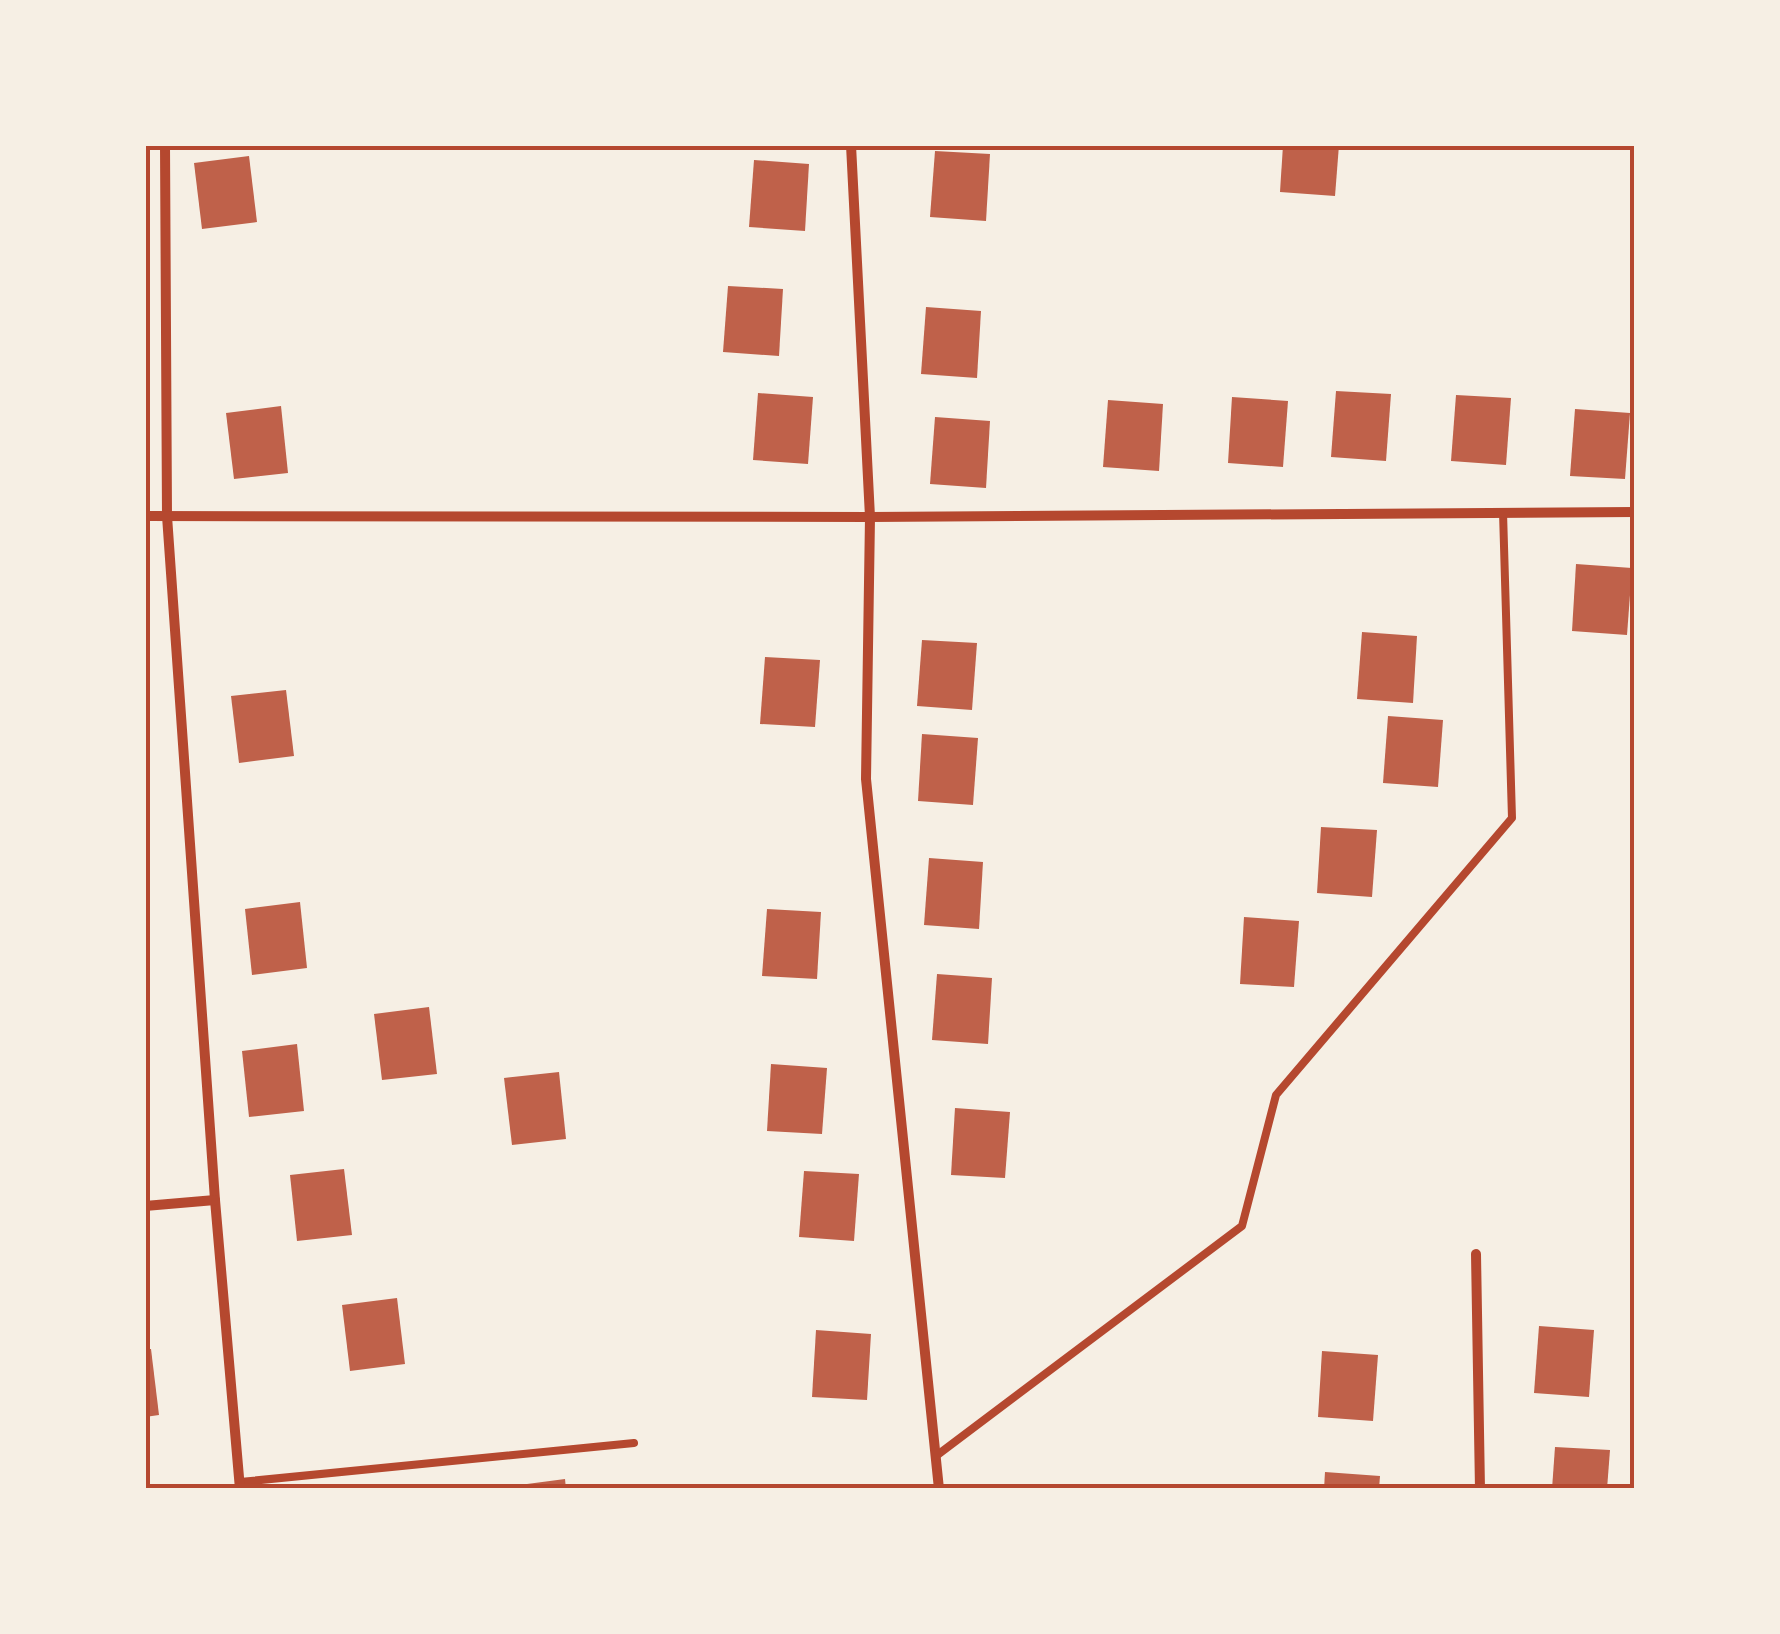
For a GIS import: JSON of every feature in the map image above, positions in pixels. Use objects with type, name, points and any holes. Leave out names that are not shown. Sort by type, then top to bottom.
[{"type":"street","points":[[165,145],[167,516],[215,1200],[240,1486]]},
{"type":"street","points":[[852,145],[870,516],[866,779],[939,1489]]},
{"type":"street","points":[[145,516],[1635,512]]},
{"type":"street","points":[[145,1206],[215,1200]]},
{"type":"street","points":[[1476,1254],[1480,1489]]},
{"type":"lane","points":[[936,1456],[1242,1226],[1276,1095],[1512,818],[1502,512]]},
{"type":"lane","points":[[240,1486],[634,1442]]},
{"type":"building","points":[[1283,145],[1339,145],[1335,196],[1280,192]]},
{"type":"building","points":[[935,151],[990,154],[986,221],[930,217]]},
{"type":"building","points":[[249,156],[257,222],[202,229],[194,163]]},
{"type":"building","points":[[754,160],[809,164],[805,231],[749,227]]},
{"type":"building","points":[[728,286],[783,289],[779,356],[723,352]]},
{"type":"building","points":[[926,307],[981,311],[977,378],[921,374]]},
{"type":"building","points":[[1336,391],[1391,394],[1386,461],[1331,457]]},
{"type":"building","points":[[758,393],[813,397],[808,464],[753,460]]},
{"type":"building","points":[[1456,395],[1511,398],[1506,465],[1451,461]]},
{"type":"building","points":[[1232,397],[1288,401],[1283,467],[1228,463]]},
{"type":"building","points":[[1108,400],[1163,404],[1159,471],[1103,467]]},
{"type":"building","points":[[281,406],[288,473],[234,479],[226,413]]},
{"type":"building","points":[[1575,409],[1630,413],[1625,479],[1570,476]]},
{"type":"building","points":[[935,417],[990,421],[986,488],[930,484]]},
{"type":"building","points":[[1576,564],[1632,568],[1627,635],[1572,631]]},
{"type":"building","points":[[1362,632],[1417,636],[1413,703],[1357,699]]},
{"type":"building","points":[[922,640],[977,643],[972,710],[917,706]]},
{"type":"building","points":[[765,657],[820,660],[815,727],[760,724]]},
{"type":"building","points":[[286,690],[294,756],[239,763],[231,696]]},
{"type":"building","points":[[1388,716],[1443,720],[1438,787],[1383,783]]},
{"type":"building","points":[[922,734],[978,738],[973,805],[918,801]]},
{"type":"building","points":[[1321,827],[1377,830],[1372,897],[1317,893]]},
{"type":"building","points":[[929,858],[983,862],[979,929],[924,925]]},
{"type":"building","points":[[300,902],[307,968],[252,975],[245,909]]},
{"type":"building","points":[[767,909],[821,912],[817,979],[762,976]]},
{"type":"building","points":[[1244,917],[1299,921],[1294,987],[1240,984]]},
{"type":"building","points":[[937,974],[992,978],[988,1044],[932,1040]]},
{"type":"building","points":[[429,1007],[437,1074],[382,1080],[374,1014]]},
{"type":"building","points":[[297,1044],[304,1111],[249,1117],[242,1051]]},
{"type":"building","points":[[771,1064],[827,1068],[822,1134],[767,1131]]},
{"type":"building","points":[[559,1072],[566,1139],[512,1145],[504,1078]]},
{"type":"building","points":[[955,1108],[1010,1112],[1005,1178],[951,1175]]},
{"type":"building","points":[[344,1169],[352,1235],[297,1241],[290,1175]]},
{"type":"building","points":[[804,1171],[859,1174],[854,1241],[799,1237]]},
{"type":"building","points":[[397,1298],[405,1364],[350,1371],[342,1305]]},
{"type":"building","points":[[1539,1326],[1594,1330],[1589,1397],[1534,1393]]},
{"type":"building","points":[[816,1330],[871,1334],[867,1400],[812,1397]]},
{"type":"building","points":[[145,1349],[151,1349],[159,1415],[145,1417]]},
{"type":"building","points":[[1322,1351],[1378,1355],[1373,1421],[1318,1417]]},
{"type":"building","points":[[1555,1447],[1610,1450],[1607,1489],[1552,1489]]},
{"type":"building","points":[[1325,1472],[1380,1476],[1379,1489],[1324,1489]]},
{"type":"building","points":[[565,1479],[566,1489],[504,1489],[504,1487]]}]
